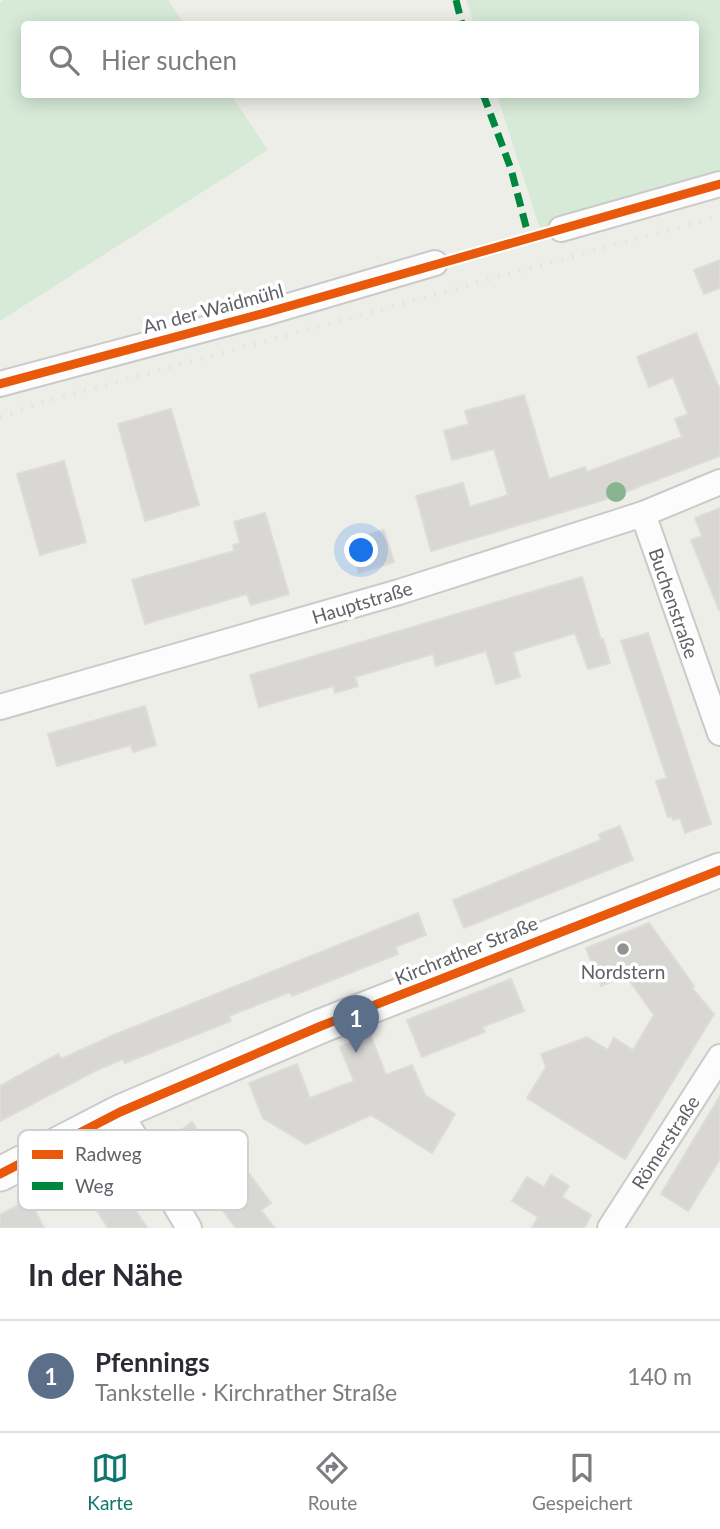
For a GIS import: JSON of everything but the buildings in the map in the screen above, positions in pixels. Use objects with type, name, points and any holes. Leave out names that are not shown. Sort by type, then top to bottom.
[{"type":"main road","name":"Kirchrather Straße","points":[[85,1130],[120,1112],[321,1026],[720,870]]},
{"type":"main road","name":"Kirchrather Straße","points":[[0,1174],[18,1165]]},
{"type":"street","points":[[561,229],[720,184]]},
{"type":"street","name":"An der Waidmühl","points":[[0,384],[265,313],[435,263]]},
{"type":"street","name":"Hauptstraße","points":[[0,707],[398,592],[643,514],[720,482]]},
{"type":"street","name":"Buchenstraße","points":[[643,514],[720,733]]},
{"type":"street","name":"Römerstraße","points":[[610,1228],[720,1056]]},
{"type":"street","points":[[120,1112],[131,1130]]},
{"type":"street","points":[[178,1210],[189,1228]]},
{"type":"green space","points":[[4,0],[168,0],[182,21],[21,21],[21,98],[233,98],[268,150],[0,321],[0,3]]},
{"type":"green space","points":[[466,0],[720,0],[720,177],[540,229],[498,98],[699,98],[699,21],[473,21]]},
{"type":"railway","points":[[0,417],[48,401],[720,216]]},
{"type":"marked path","points":[[456,0],[461,21]]},
{"type":"marked path","points":[[484,98],[511,169],[529,238]]},
{"type":"cycle path","points":[[0,384],[265,313],[720,184]]},
{"type":"cycle path","points":[[85,1130],[120,1112],[321,1026],[720,870]]},
{"type":"cycle path","points":[[0,1174],[18,1165]]},
{"type":"place","name":"Nordstern","points":[[623,949]]},
{"type":"place","name":"Pfennings","points":[[356,1053]]}]
